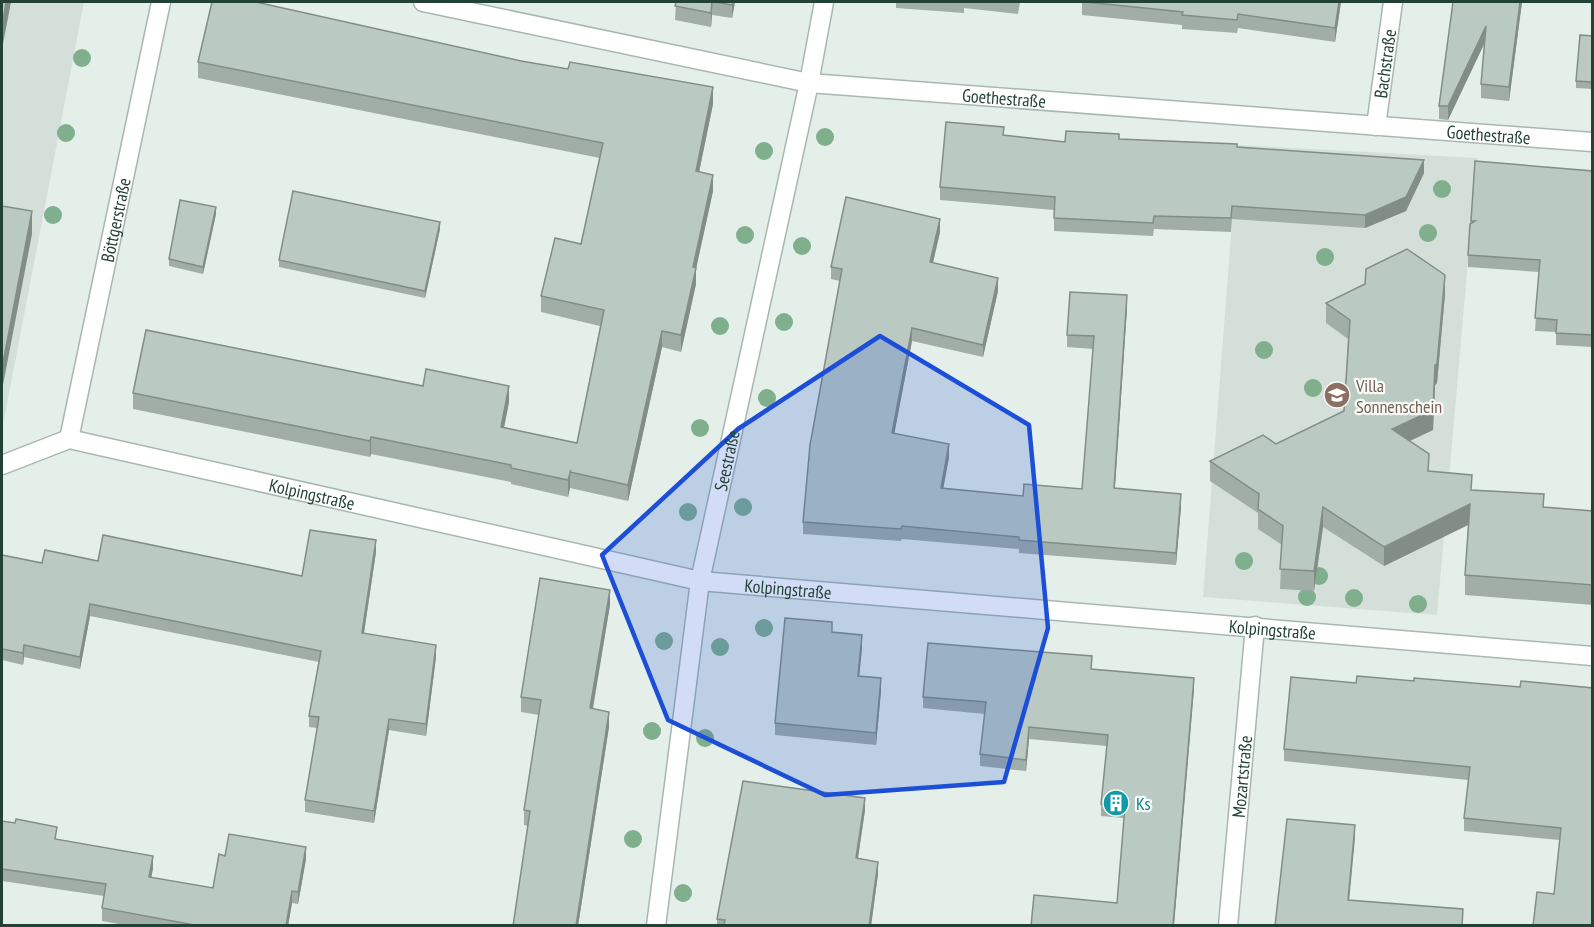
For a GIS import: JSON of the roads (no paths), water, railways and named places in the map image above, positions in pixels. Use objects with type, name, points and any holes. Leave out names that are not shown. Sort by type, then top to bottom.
[{"type":"street","name":"Böttgerstraße","points":[[69,439],[161,2]]},
{"type":"street","name":"Goethestraße","points":[[423,2],[809,83],[1593,142]]},
{"type":"street","name":"Seestraße","points":[[656,926],[700,582],[809,83],[824,2]]},
{"type":"street","name":"Bachstraße","points":[[1377,126],[1393,2]]},
{"type":"street","points":[[2,465],[69,439]]},
{"type":"street","name":"Kolpingstraße","points":[[69,439],[700,582],[1255,626],[1593,656]]},
{"type":"street","name":"Mozartstraße","points":[[1228,926],[1255,626]]},
{"type":"place","name":"Villa Sonnenschein","points":[[1337,395]]},
{"type":"place","name":"Ks","points":[[1116,803]]}]
